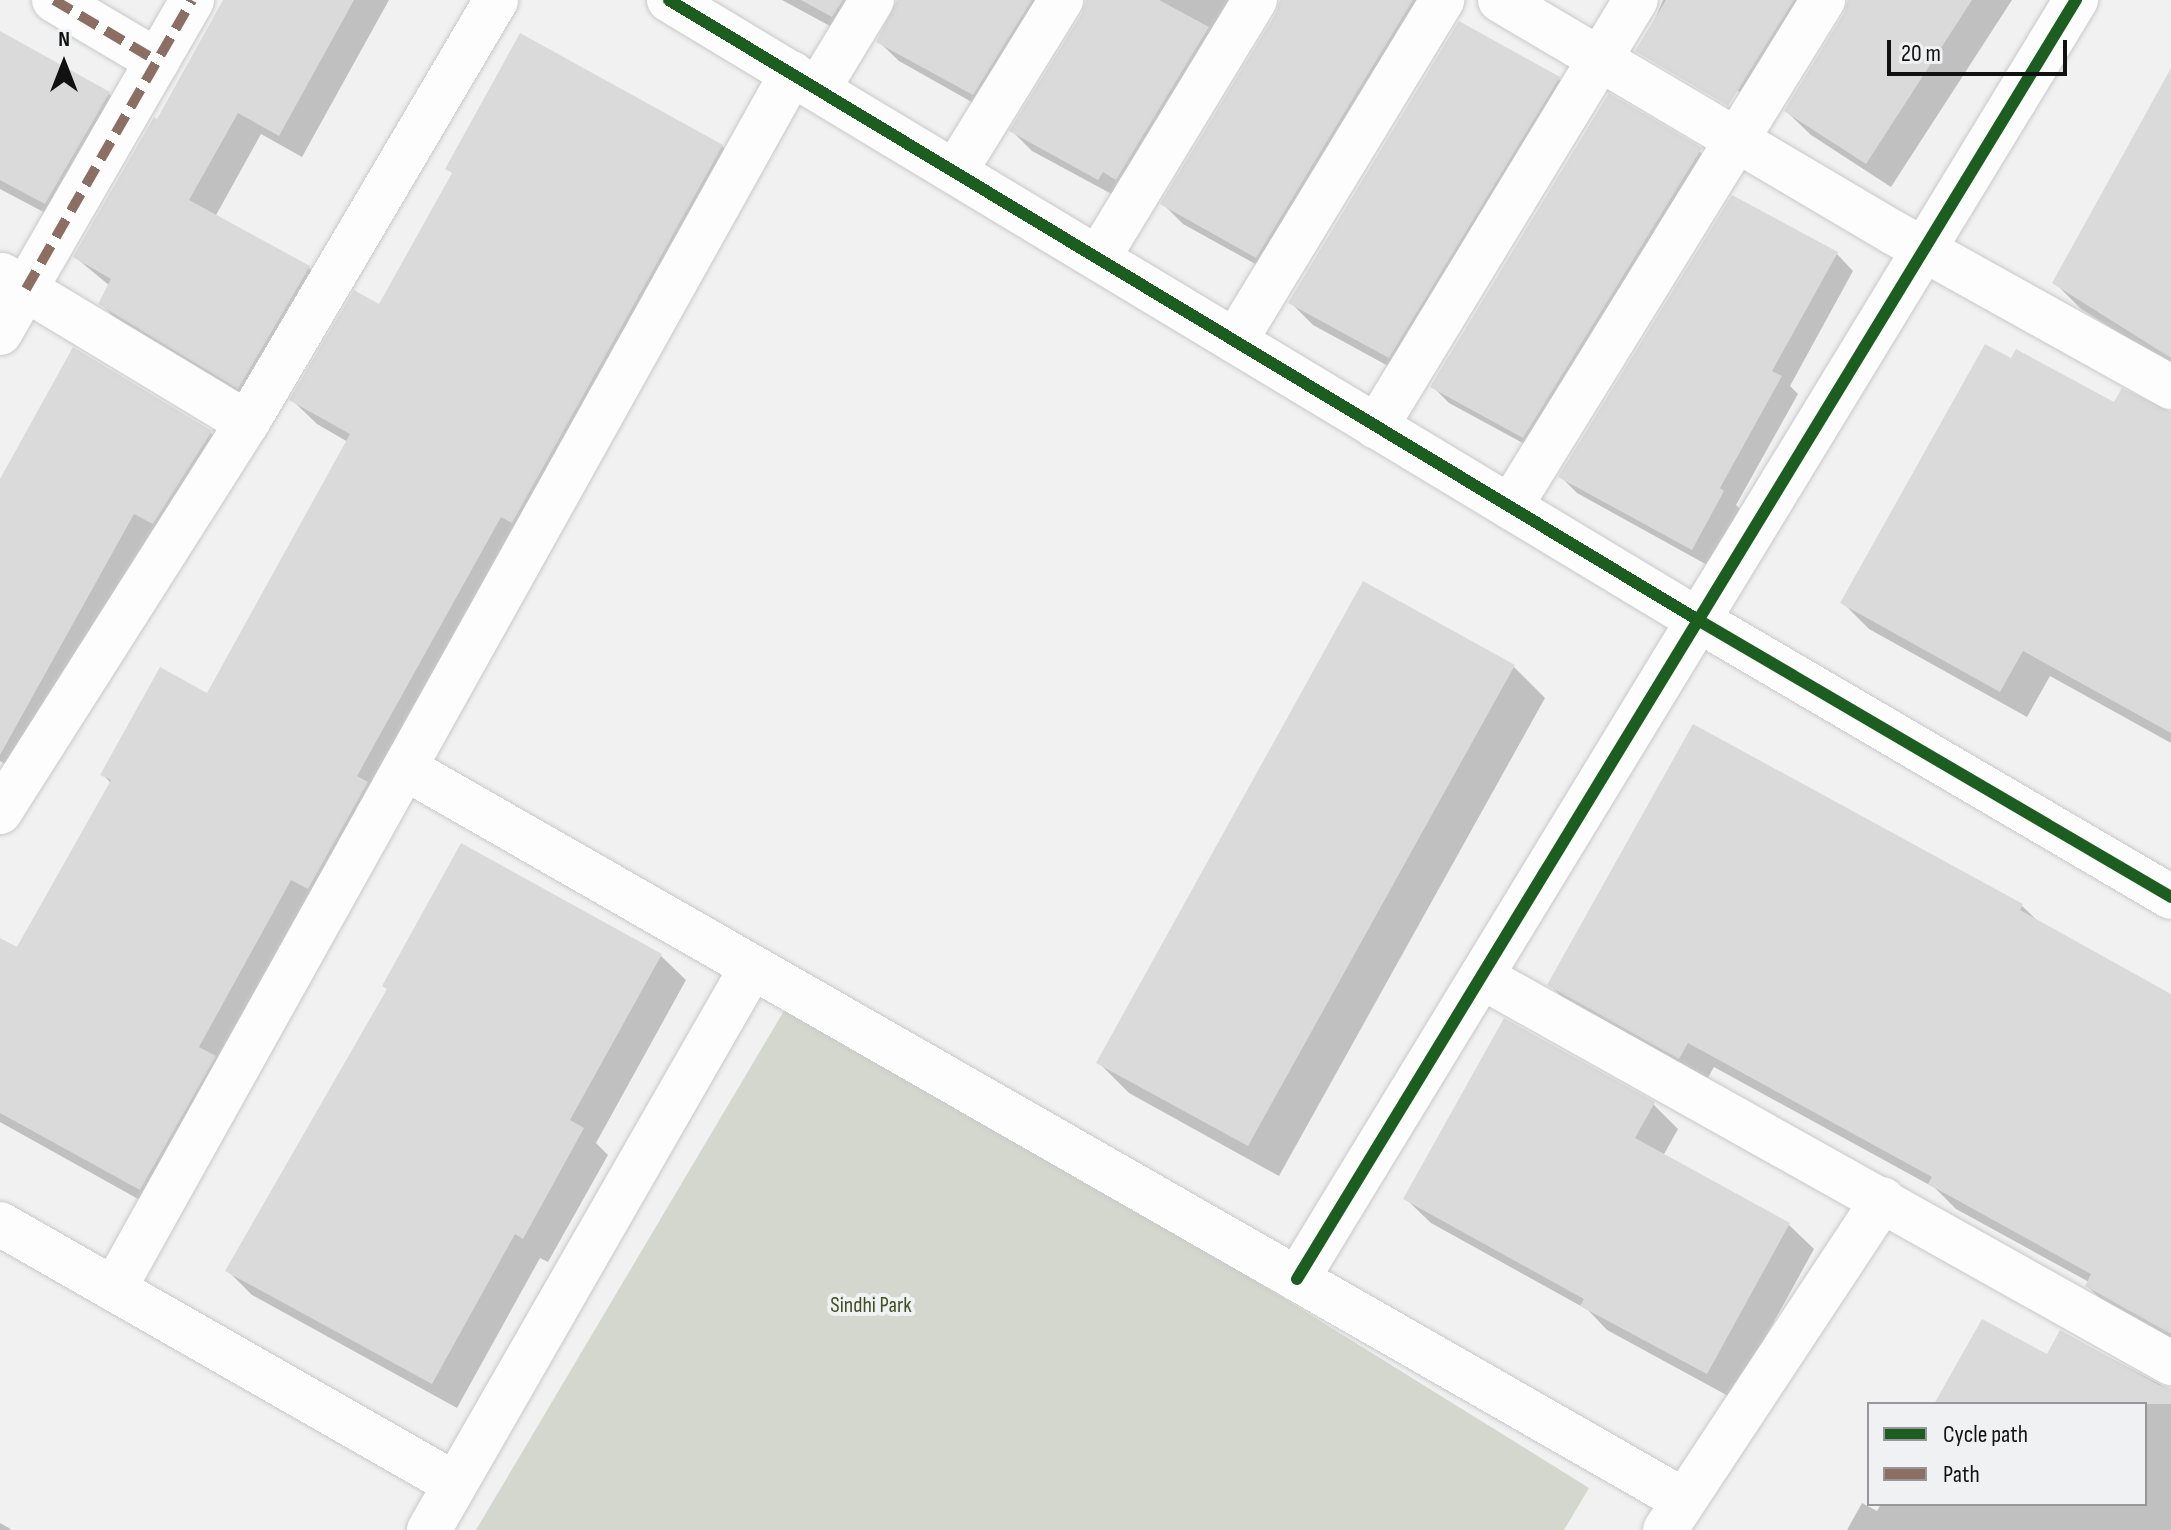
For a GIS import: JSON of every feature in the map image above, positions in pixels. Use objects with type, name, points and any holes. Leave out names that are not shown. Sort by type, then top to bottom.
[{"type":"street","points":[[54,0],[157,61]]},
{"type":"street","points":[[0,333],[13,281],[157,61],[192,0]]},
{"type":"street","points":[[0,812],[247,423],[496,0]]},
{"type":"street","points":[[114,1289],[405,768],[805,81],[872,0]]},
{"type":"street","points":[[956,170],[1061,0]]},
{"type":"street","points":[[1098,258],[1255,0]]},
{"type":"street","points":[[1235,341],[1442,0]]},
{"type":"street","points":[[1500,0],[1922,249],[2171,387]]},
{"type":"street","points":[[1376,427],[1636,0]]},
{"type":"street","points":[[1510,507],[1823,0]]},
{"type":"street","points":[[1297,1279],[2076,0]]},
{"type":"street","points":[[676,2],[1698,620],[2171,897]]},
{"type":"street","points":[[13,281],[247,423]]},
{"type":"street","points":[[405,768],[1297,1279],[1674,1515],[1883,1199]]},
{"type":"street","points":[[429,1530],[752,967]]},
{"type":"street","points":[[1482,977],[2171,1363]]},
{"type":"street","points":[[0,1224],[455,1484]]},
{"type":"green space","name":"Sindhi Park","points":[[794,994],[1589,1488],[1564,1530],[476,1530]]},
{"type":"building","points":[[223,0],[354,0],[279,136],[238,113],[189,200],[310,266],[238,389],[98,304],[111,279],[73,257],[154,117],[157,119]]},
{"type":"building","points":[[801,0],[843,0],[832,17]]},
{"type":"building","points":[[897,0],[1032,0],[973,95],[876,42]]},
{"type":"building","points":[[1086,0],[1159,0],[1209,27],[1116,180],[1103,172],[1098,180],[1009,131],[1082,13]]},
{"type":"building","points":[[1280,0],[1413,0],[1256,258],[1160,204],[1276,13]]},
{"type":"building","points":[[1666,0],[1794,0],[1728,106],[1635,51]]},
{"type":"building","points":[[1848,0],[1972,0],[1866,164],[1784,111],[1844,13]]},
{"type":"building","points":[[1459,21],[1560,77],[1389,358],[1288,303]]},
{"type":"building","points":[[0,31],[110,92],[45,204],[0,180]]},
{"type":"building","points":[[520,33],[723,145],[512,523],[501,517],[357,776],[368,782],[308,889],[291,880],[199,1047],[216,1056],[140,1190],[0,1113],[0,938],[17,947],[111,780],[100,775],[160,667],[207,693],[350,434],[289,400],[354,290],[379,304],[452,173],[445,169]]},
{"type":"building","points":[[2171,68],[2171,358],[2052,283]]},
{"type":"building","points":[[1609,93],[1702,148],[1523,438],[1430,387]]},
{"type":"building","points":[[1732,195],[1838,252],[1772,371],[1782,376],[1720,488],[1724,491],[1692,550],[1558,477]]},
{"type":"building","points":[[1985,344],[2011,358],[2016,349],[2114,402],[2122,388],[2171,412],[2171,733],[2023,651],[2000,692],[1840,603]]},
{"type":"building","points":[[73,347],[212,431],[153,524],[134,514],[0,755],[0,479]]},
{"type":"building","points":[[1363,581],[1515,665],[1248,1146],[1096,1063]]},
{"type":"building","points":[[1693,724],[2023,904],[2020,910],[2171,994],[2171,1334],[2085,1286],[2091,1274],[1928,1184],[1932,1177],[1688,1043],[1679,1059],[1547,985]]},
{"type":"building","points":[[461,843],[662,954],[570,1120],[584,1128],[523,1239],[515,1234],[432,1384],[225,1271],[387,989],[382,986]]},
{"type":"building","points":[[1504,1018],[1655,1102],[1635,1138],[1790,1223],[1707,1374],[1580,1306],[1584,1299],[1403,1199]]},
{"type":"building","points":[[1982,1319],[2047,1354],[2060,1330],[2159,1385],[2171,1388],[2171,1404],[1935,1402]]},
{"type":"marked path","points":[[54,0],[157,61]]},
{"type":"marked path","points":[[26,289],[192,0]]},
{"type":"cycle path","points":[[669,0],[1698,620],[2171,897]]},
{"type":"cycle path","points":[[1297,1279],[2076,0]]}]
